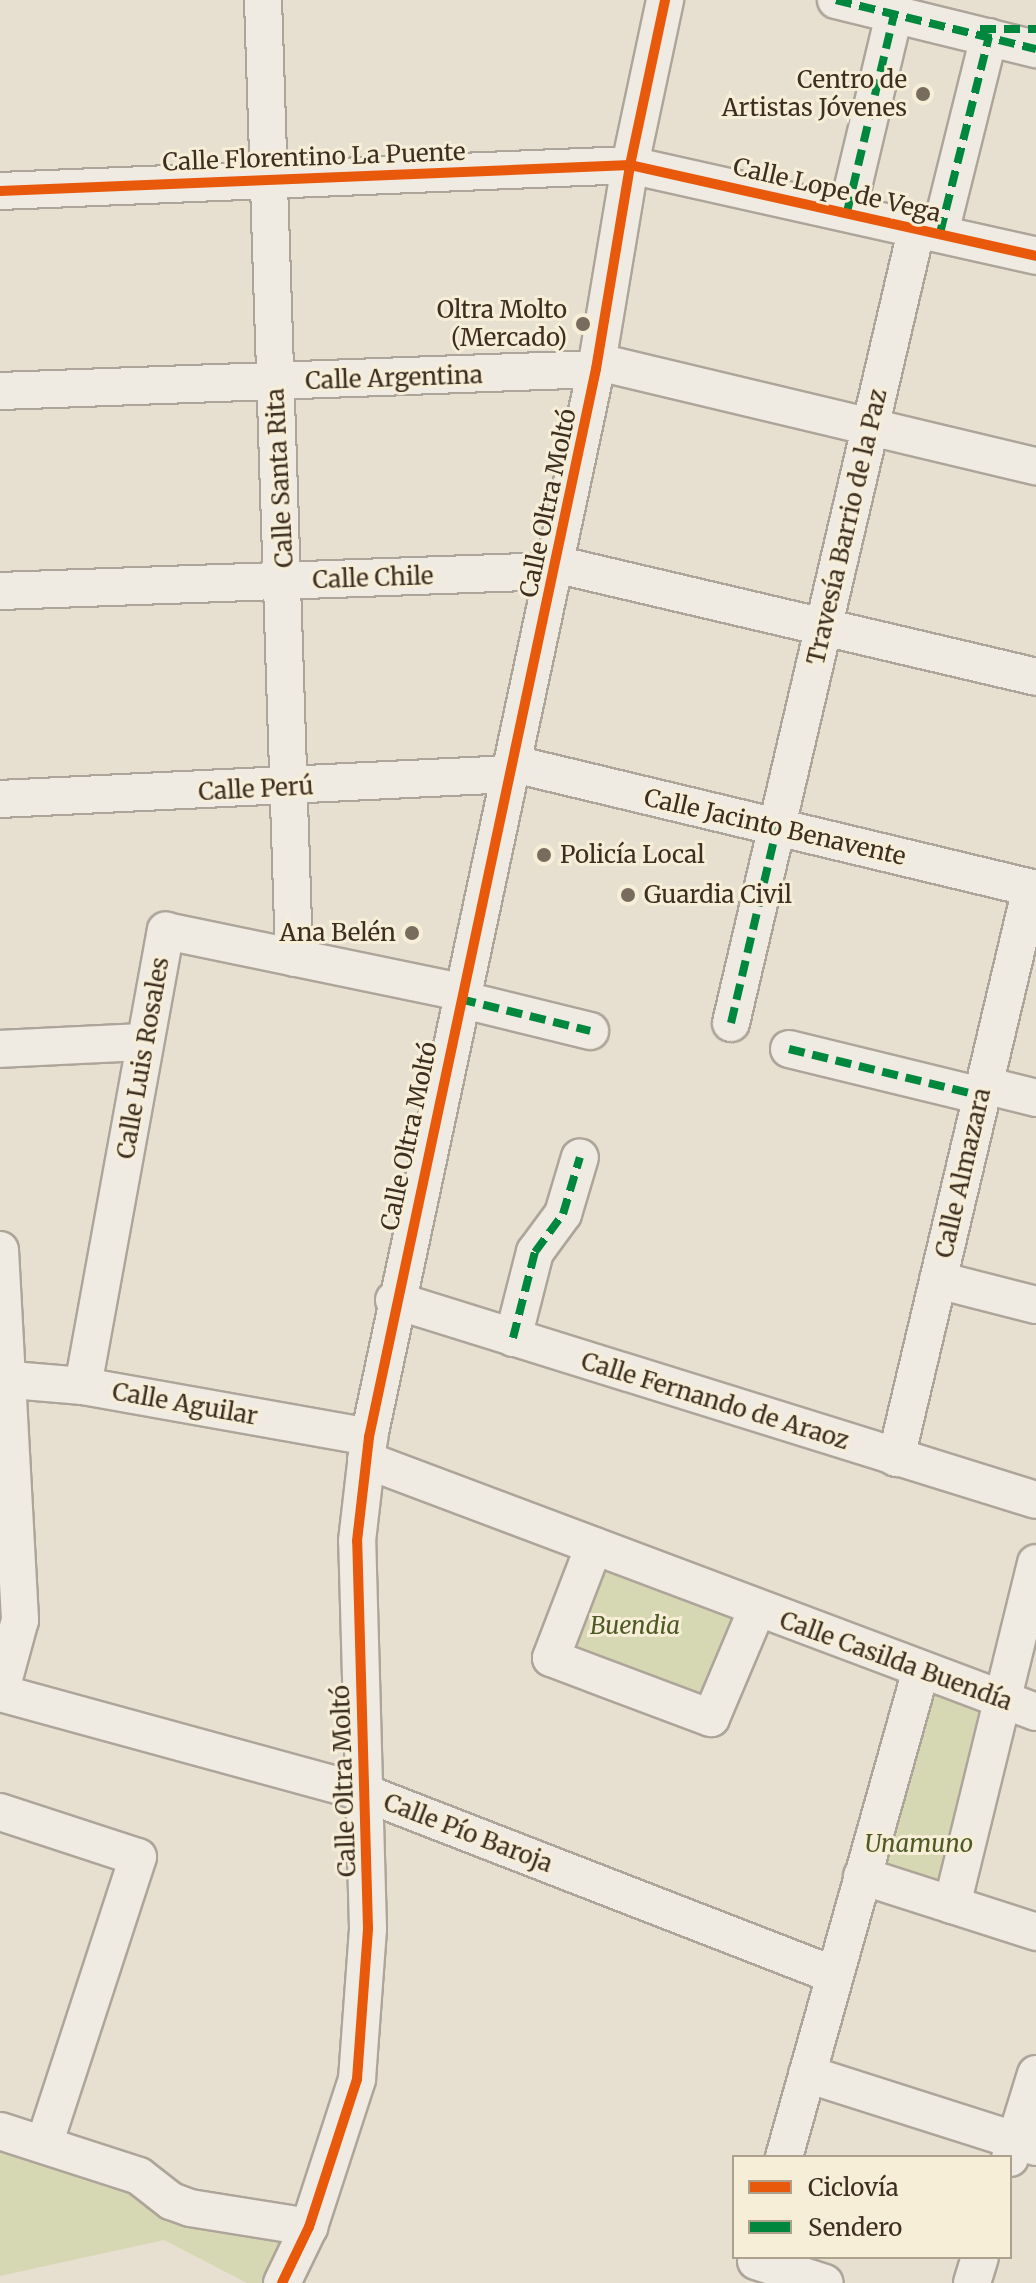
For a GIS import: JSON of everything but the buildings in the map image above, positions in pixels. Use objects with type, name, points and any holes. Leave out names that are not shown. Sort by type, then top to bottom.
[{"type":"street","name":"Calle Santa Rita","points":[[263,0],[275,383],[285,581],[294,957]]},
{"type":"street","name":"Calle Oltra Moltó","points":[[282,2283],[309,2227],[357,2079],[368,1928],[357,1541],[367,1448],[394,1300],[512,769],[597,366],[630,165],[665,0]]},
{"type":"street","points":[[836,0],[1036,49]]},
{"type":"street","points":[[847,212],[894,14]]},
{"type":"street","points":[[972,33],[1036,29]]},
{"type":"street","name":"Travesía Barrio de la Paz","points":[[731,1023],[826,627],[870,425],[929,230],[972,33]]},
{"type":"street","name":"Calle Florentino La Puente","points":[[0,191],[630,165]]},
{"type":"street","name":"Calle Lope de Vega","points":[[630,165],[1036,256]]},
{"type":"street","name":"Calle Argentina","points":[[0,391],[275,383],[597,366],[870,425],[1036,466]]},
{"type":"street","name":"Calle Chile","points":[[0,591],[554,568],[826,627],[1036,677]]},
{"type":"street","name":"Calle Perú","points":[[0,799],[291,787],[512,769]]},
{"type":"street","name":"Calle Jacinto Benavente","points":[[512,769],[777,827],[1034,889]]},
{"type":"street","name":"Calle Almazara","points":[[896,1458],[1034,889]]},
{"type":"street","name":"Calle Luis Rosales","points":[[83,1386],[166,931],[460,996],[590,1031]]},
{"type":"street","points":[[0,1049],[145,1042]]},
{"type":"street","points":[[789,1049],[983,1091],[1036,1098]]},
{"type":"street","points":[[513,1338],[535,1252],[563,1214],[580,1157]]},
{"type":"street","points":[[0,1250],[10,1589],[20,1620],[0,1693]]},
{"type":"street","points":[[938,1280],[1036,1305]]},
{"type":"street","name":"Calle Fernando de Araoz","points":[[394,1300],[1036,1500]]},
{"type":"street","name":"Calle Aguilar","points":[[4,1379],[83,1386],[367,1448]]},
{"type":"street","name":"Calle Casilda Buendía","points":[[367,1448],[594,1546],[1036,1712]]},
{"type":"street","name":"Calle Casilda Buendía","points":[[594,1546],[551,1658],[711,1718],[757,1609]]},
{"type":"street","points":[[952,1905],[1036,1563]]},
{"type":"street","points":[[785,2155],[921,1670]]},
{"type":"street","name":"Calle Pío Baroja","points":[[0,1693],[365,1793],[834,1975]]},
{"type":"street","points":[[0,1812],[138,1857],[44,2144]]},
{"type":"street","points":[[862,1876],[1036,1932]]},
{"type":"street","points":[[807,2074],[1021,2149],[1036,2074]]},
{"type":"street","points":[[0,2131],[139,2176],[171,2201],[190,2208],[309,2227]]},
{"type":"street","points":[[972,2283],[979,2259]]},
{"type":"street","points":[[754,2267],[825,2283]]},
{"type":"green space","name":"Buendia","points":[[594,1546],[757,1609],[711,1718],[551,1658]]},
{"type":"green space","name":"Unamuno","points":[[921,1670],[1002,1700],[952,1905],[862,1876]]},
{"type":"green space","points":[[0,2131],[309,2227],[282,2283],[247,2283],[164,2240],[0,2276]]},
{"type":"marked path","points":[[836,0],[1036,49]]},
{"type":"marked path","points":[[847,212],[894,14]]},
{"type":"marked path","points":[[980,29],[1036,29]]},
{"type":"marked path","points":[[940,233],[989,37]]},
{"type":"marked path","points":[[731,1023],[777,827]]},
{"type":"marked path","points":[[460,999],[590,1031]]},
{"type":"marked path","points":[[789,1049],[982,1096]]},
{"type":"marked path","points":[[513,1338],[535,1252],[563,1214],[580,1157]]},
{"type":"cycle path","points":[[282,2283],[309,2227],[357,2079],[368,1928],[357,1541],[369,1437],[596,369],[630,165],[665,0]]},
{"type":"cycle path","points":[[0,191],[630,165],[1036,256]]},
{"type":"place","name":"Centro de Artistas Jóvenes","points":[[923,94]]},
{"type":"place","name":"Oltra Molto (Mercado)","points":[[583,324]]},
{"type":"place","name":"Policía Local","points":[[544,855]]},
{"type":"place","name":"Guardia Civil","points":[[628,895]]},
{"type":"place","name":"Ana Belén","points":[[412,933]]}]
